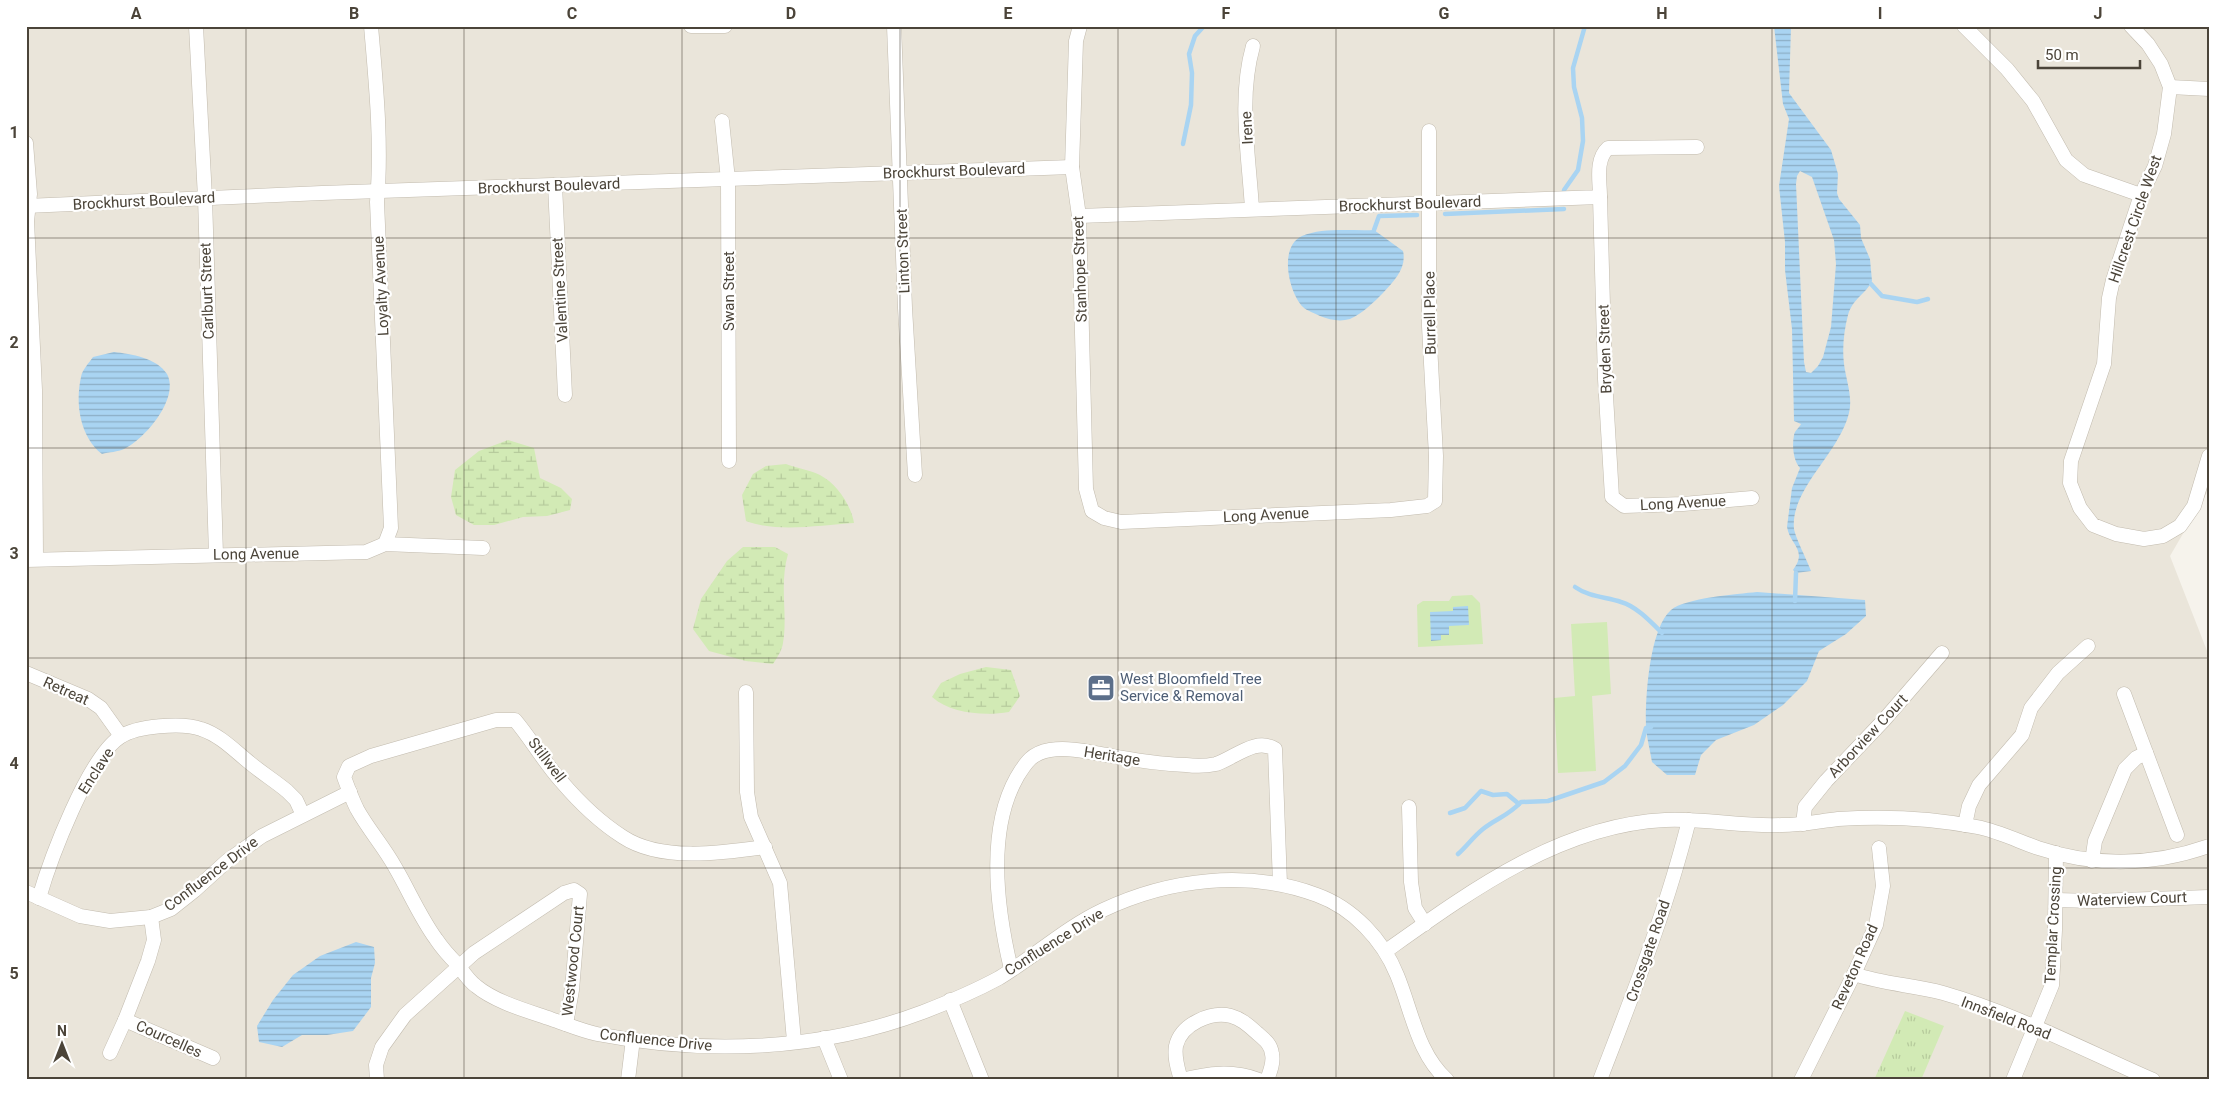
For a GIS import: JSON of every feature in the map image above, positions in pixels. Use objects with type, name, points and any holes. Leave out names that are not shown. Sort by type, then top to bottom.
[{"type":"street","name":"Carlburt Street","points":[[196,26],[205,198],[216,555]]},
{"type":"street","name":"Loyalty Avenue","points":[[371,26],[376,88],[378,192],[391,528],[385,544]]},
{"type":"street","points":[[691,26],[725,26]]},
{"type":"street","name":"Linton Street","points":[[894,26],[905,308],[915,475]]},
{"type":"street","name":"Stanhope Street","points":[[1080,26],[1076,42],[1072,167],[1079,216],[1086,489],[1092,511]]},
{"type":"street","points":[[1964,26],[2007,69],[2033,101],[2066,160],[2084,175],[2142,195]]},
{"type":"street","points":[[2131,26],[2148,44],[2161,64],[2170,87],[2209,89]]},
{"type":"street","name":"Irene","points":[[1252,209],[1246,93],[1248,64],[1253,46]]},
{"type":"street","name":"Hillcrest Circle West","points":[[2170,87],[2164,134],[2155,166],[2142,195],[2111,289],[2104,364],[2071,461],[2070,483],[2080,508],[2093,525],[2116,534],[2144,539],[2163,536],[2180,526],[2194,506],[2209,456]]},
{"type":"street","name":"Swan Street","points":[[722,121],[728,180],[729,461]]},
{"type":"street","name":"Burrell Place","points":[[1429,131],[1429,326],[1436,495]]},
{"type":"street","points":[[26,143],[30,194],[27,206],[27,221],[35,390],[31,559]]},
{"type":"street","points":[[1600,197],[1599,162],[1602,154],[1608,148],[1697,147]]},
{"type":"street","name":"Brockhurst Boulevard","points":[[27,206],[1072,167]]},
{"type":"street","name":"Valentine Street","points":[[555,185],[565,395]]},
{"type":"street","name":"Brockhurst Boulevard","points":[[1079,216],[1600,197]]},
{"type":"street","name":"Bryden Street","points":[[1600,197],[1605,379],[1611,491],[1614,501]]},
{"type":"street","name":"Long Avenue","points":[[1092,511],[1104,518],[1121,522],[1391,510],[1427,506],[1435,500],[1436,495]]},
{"type":"street","name":"Long Avenue","points":[[1614,501],[1624,506],[1752,498]]},
{"type":"street","name":"Long Avenue","points":[[31,559],[366,552],[385,544],[483,548]]},
{"type":"street","points":[[1965,825],[1969,806],[1979,784],[2022,735],[2030,708],[2058,673],[2088,646]]},
{"type":"street","name":"Arborview Court","points":[[1803,824],[1805,807],[1826,781],[1884,720],[1942,653]]},
{"type":"street","name":"Retreat","points":[[26,673],[88,700],[101,708],[121,736]]},
{"type":"street","points":[[746,692],[747,792],[751,817],[780,882],[794,1041]]},
{"type":"street","points":[[2124,694],[2178,836]]},
{"type":"street","name":"Stillwell","points":[[350,792],[344,778],[349,766],[371,756],[496,720],[515,720],[561,781],[623,838],[648,848],[682,853],[724,852],[764,848]]},
{"type":"street","name":"Enclave","points":[[39,898],[46,872],[83,786],[108,748],[121,736],[174,724],[202,729],[226,743],[287,791],[296,800],[303,814]]},
{"type":"street","name":"Heritage","points":[[1011,969],[1003,938],[998,897],[998,860],[1003,813],[1013,785],[1028,759],[1050,750],[1076,750],[1187,766],[1216,764],[1259,745],[1268,745],[1275,749],[1280,884]]},
{"type":"street","points":[[2092,861],[2095,841],[2126,769],[2136,758],[2146,753]]},
{"type":"street","name":"Confluence Drive","points":[[26,892],[80,916],[110,921],[151,917],[171,909],[227,861],[262,836],[350,792],[358,810],[394,866],[435,938],[475,986],[521,1009],[594,1033],[704,1047],[756,1046],[824,1038],[881,1025],[923,1012],[998,978],[1075,925],[1103,910],[1135,897],[1169,887],[1208,881],[1261,880],[1322,896],[1343,910],[1373,935],[1386,951],[1398,977],[1415,1031],[1436,1070],[1447,1080]]},
{"type":"street","points":[[1409,807],[1412,891],[1415,908],[1425,924]]},
{"type":"street","points":[[1386,951],[1515,866],[1554,847],[1587,835],[1624,826],[1664,820],[1757,825],[1803,824],[1877,817],[1923,819],[1965,825],[2003,834],[2056,853],[2092,861],[2124,862],[2152,860],[2209,846]]},
{"type":"street","name":"Crossgate Road","points":[[1600,1080],[1656,929],[1690,820]]},
{"type":"street","name":"Reveton Road","points":[[1801,1080],[1854,974],[1876,925],[1883,886],[1879,848]]},
{"type":"street","name":"Templar Crossing","points":[[2013,1080],[2036,1028],[2052,985],[2056,853]]},
{"type":"street","name":"Westwood Court","points":[[459,967],[474,953],[499,935],[564,893],[574,890],[580,894],[572,990],[566,1024]]},
{"type":"street","name":"Waterview Court","points":[[2056,900],[2093,901],[2209,897]]},
{"type":"street","name":"Courcelles","points":[[110,1053],[148,961],[154,940],[151,917]]},
{"type":"street","points":[[377,1080],[376,1065],[382,1047],[405,1015],[459,967]]},
{"type":"street","name":"Innsfield Road","points":[[1854,974],[1867,979],[1942,993],[2003,1014],[2153,1080]]},
{"type":"street","points":[[950,1000],[982,1080]]},
{"type":"street","points":[[1258,1080],[1225,1072],[1182,1080],[1175,1058],[1177,1044],[1182,1034],[1197,1020],[1220,1014],[1233,1016],[1244,1021],[1268,1042],[1272,1054],[1267,1080]]},
{"type":"street","name":"Courcelles","points":[[125,1020],[213,1058]]},
{"type":"street","points":[[824,1038],[841,1080]]},
{"type":"street","points":[[628,1080],[633,1039]]},
{"type":"shaded area","points":[[26,26],[2209,26],[2209,489],[2170,556],[2209,656],[2209,1080],[26,1080]]},
{"type":"green space","points":[[508,440],[534,448],[540,478],[561,488],[572,499],[570,510],[547,516],[523,517],[494,525],[474,525],[456,515],[451,497],[455,470],[479,451]]},
{"type":"green space","points":[[786,464],[816,473],[832,484],[850,509],[854,523],[772,527],[746,521],[742,495],[753,474],[766,466]]},
{"type":"green space","points":[[743,547],[775,547],[788,554],[784,577],[785,621],[783,643],[773,664],[746,661],[709,651],[693,629],[701,599],[727,561]]},
{"type":"green space","points":[[1472,595],[1480,603],[1483,644],[1418,647],[1417,605],[1423,601],[1449,601],[1452,596]]},
{"type":"green space","points":[[1607,622],[1611,694],[1592,696],[1596,771],[1558,773],[1554,698],[1575,696],[1571,624]]},
{"type":"green space","points":[[986,667],[1011,670],[1020,696],[1009,712],[990,714],[958,710],[940,703],[932,697],[941,683],[960,674]]},
{"type":"green space","points":[[1905,1011],[1944,1026],[1921,1080],[1874,1080]]},
{"type":"water","points":[[1774,26],[1791,26],[1789,93],[1831,150],[1838,174],[1837,193],[1839,199],[1860,225],[1861,238],[1870,259],[1872,281],[1850,309],[1845,327],[1843,358],[1850,395],[1849,413],[1836,443],[1807,486],[1795,514],[1795,533],[1811,571],[1796,573],[1793,570],[1799,557],[1787,527],[1792,488],[1800,468],[1794,457],[1793,439],[1795,432],[1801,424],[1794,421],[1792,329],[1785,270],[1785,242],[1779,186],[1789,119],[1783,104]],"holes":[[[1800,171],[1812,177],[1834,240],[1836,264],[1831,327],[1823,357],[1811,373],[1806,372],[1804,362],[1796,184]]]},
{"type":"water","points":[[1374,230],[1403,251],[1404,257],[1401,269],[1383,293],[1363,311],[1346,320],[1328,319],[1303,307],[1294,292],[1288,270],[1290,250],[1295,242],[1302,236],[1319,231]]},
{"type":"water","points":[[114,352],[136,356],[157,364],[167,374],[170,384],[169,394],[165,406],[158,417],[141,436],[124,449],[102,454],[89,439],[84,429],[79,409],[79,387],[83,372],[93,357]]},
{"type":"water","points":[[1757,592],[1865,600],[1866,616],[1846,634],[1819,651],[1807,681],[1783,705],[1754,725],[1716,740],[1701,755],[1695,775],[1667,775],[1652,762],[1646,728],[1646,700],[1650,666],[1653,648],[1664,619],[1671,610],[1688,602],[1712,597]]},
{"type":"water","points":[[1468,606],[1469,625],[1449,626],[1449,635],[1441,635],[1441,640],[1431,641],[1430,612],[1453,611],[1453,607]]},
{"type":"water","points":[[356,942],[374,947],[375,963],[371,978],[371,1007],[353,1031],[327,1035],[302,1035],[282,1047],[259,1042],[257,1026],[273,1000],[293,975],[320,956]]},
{"type":"waterway","points":[[1183,144],[1191,105],[1192,73],[1189,54],[1195,36],[1204,26]]},
{"type":"waterway","points":[[1564,190],[1578,170],[1583,141],[1582,118],[1574,87],[1573,68],[1585,26]]},
{"type":"waterway","points":[[1445,214],[1564,209]]},
{"type":"waterway","points":[[1374,230],[1379,216],[1417,215]]},
{"type":"waterway","points":[[1871,284],[1882,296],[1917,302],[1928,299]]},
{"type":"waterway","points":[[1795,601],[1796,573]]},
{"type":"waterway","points":[[1575,587],[1592,595],[1627,604],[1643,615],[1662,633]]},
{"type":"waterway","points":[[1458,854],[1483,829],[1512,811],[1521,802],[1548,801],[1604,782],[1625,766],[1641,745],[1646,728],[1651,727]]},
{"type":"waterway","points":[[1450,813],[1465,808],[1481,791],[1493,795],[1507,794],[1519,804]]},
{"type":"place","name":"West Bloomfield Tree Service & Removal","points":[[1101,688]]}]
